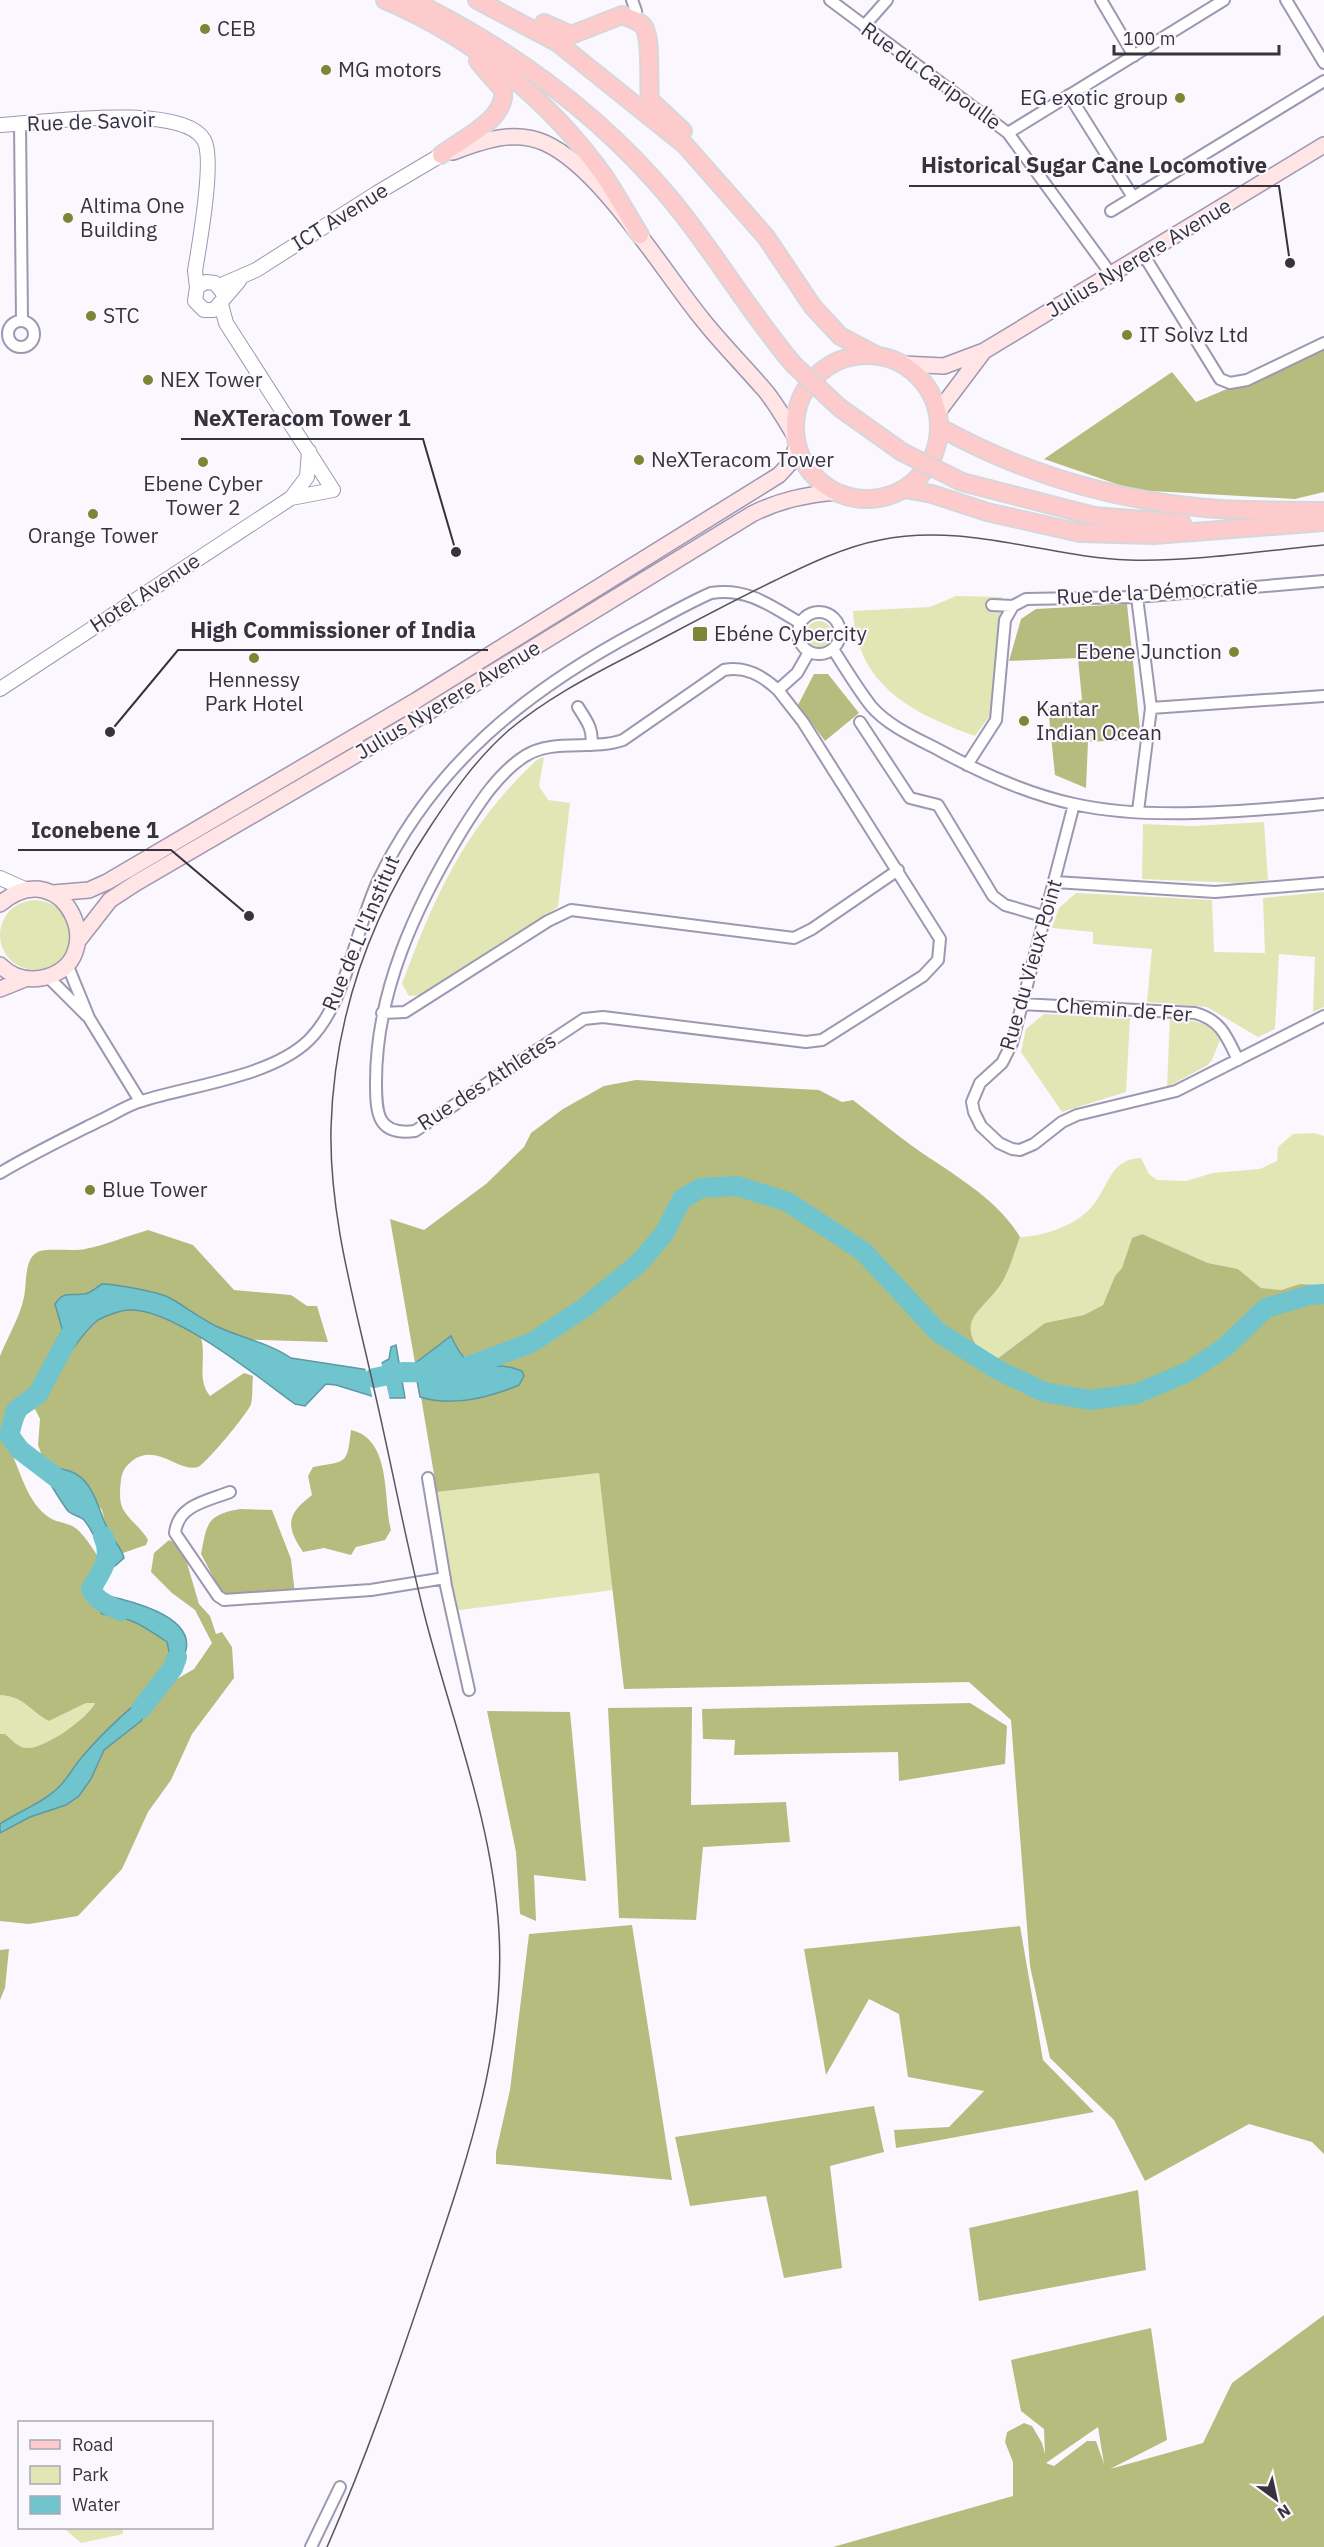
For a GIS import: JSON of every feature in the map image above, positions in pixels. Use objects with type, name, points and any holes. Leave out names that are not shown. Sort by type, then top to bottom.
[{"type":"main road","points":[[386,0],[412,6],[456,22],[500,49],[567,97],[598,124],[669,198],[794,365],[840,408],[902,452],[962,482],[1094,516],[1166,523],[1276,526]]},
{"type":"main road","points":[[477,0],[558,43],[685,145],[766,237],[813,307],[840,336],[878,356]]},
{"type":"main road","points":[[499,0],[558,31],[571,35],[622,15],[635,20],[644,27],[650,48],[650,100],[687,134],[754,210],[766,237]]},
{"type":"main road","points":[[412,6],[431,29],[479,62],[503,90],[503,103],[489,120],[441,155]]},
{"type":"main road","points":[[412,6],[489,58],[521,85],[581,147],[605,177],[640,235],[700,317],[764,388],[796,441]]},
{"type":"main road","points":[[441,155],[504,136],[544,142],[570,156],[640,235]]},
{"type":"main road","name":"Julius Nyerere Avenue","points":[[27,890],[53,894],[89,890],[107,882],[417,700],[779,475],[791,462],[800,404],[804,393],[817,376],[835,363],[856,356],[878,356],[902,364],[944,366],[984,351],[1324,145]]},
{"type":"main road","name":"Julius Nyerere Avenue","points":[[939,420],[984,351]]},
{"type":"main road","name":"Julius Nyerere Avenue","points":[[68,964],[78,941],[110,900],[136,882],[404,727],[752,514],[775,502],[799,496],[836,492],[864,499],[893,494],[905,489],[923,472],[935,451],[939,420],[931,393],[918,376],[902,364]]},
{"type":"main road","points":[[939,420],[1003,459],[1100,492],[1196,507],[1324,511]]},
{"type":"main road","name":"Julius Nyerere Avenue","points":[[796,441],[812,473],[836,492]]},
{"type":"main road","points":[[905,489],[932,494],[987,512],[1080,532],[1154,535],[1324,522]]},
{"type":"main road","points":[[0,904],[12,894],[27,890]]},
{"type":"main road","points":[[53,894],[65,902],[74,913],[78,926],[78,941]]},
{"type":"main road","points":[[0,964],[12,974],[25,979]]},
{"type":"main road","points":[[0,988],[25,979],[48,977],[68,964]]},
{"type":"street","points":[[632,0],[636,11],[635,20]]},
{"type":"street","name":"Rue du Caripoulle","points":[[830,0],[1008,133],[1111,274]]},
{"type":"street","points":[[864,26],[887,0]]},
{"type":"street","points":[[1101,0],[1134,56]]},
{"type":"street","points":[[1008,133],[1224,0]]},
{"type":"street","points":[[1286,0],[1324,63]]},
{"type":"street","points":[[1111,211],[1324,81]]},
{"type":"street","points":[[1070,95],[1134,197]]},
{"type":"street","name":"Rue de Savoir","points":[[0,125],[147,117],[192,128],[203,139],[207,150],[208,171],[195,271],[213,295],[226,323],[333,490]]},
{"type":"street","points":[[20,124],[22,320]]},
{"type":"street","name":"ICT Avenue","points":[[213,295],[441,155]]},
{"type":"street","points":[[1143,254],[1220,379],[1236,383],[1247,380],[1324,343]]},
{"type":"street","name":"Hotel Avenue","points":[[0,689],[291,498],[307,477],[309,451]]},
{"type":"street","name":"Hotel Avenue","points":[[291,498],[333,490]]},
{"type":"street","name":"Rue de la Démocratie","points":[[992,605],[1013,606],[1026,599],[1137,597],[1324,581]]},
{"type":"street","name":"Rue de L l'Institut","points":[[0,1173],[36,1151],[140,1101],[245,1073],[286,1056],[307,1042],[327,1017],[344,980],[370,901],[416,816],[479,740],[541,688],[582,661],[711,593],[724,591],[748,594],[800,623]]},
{"type":"street","points":[[1137,597],[1151,708],[1138,811]]},
{"type":"street","points":[[967,765],[996,720],[1005,620],[1013,606]]},
{"type":"street","points":[[828,614],[840,630],[833,649],[822,654],[809,652],[800,643],[800,623],[810,615],[828,614]]},
{"type":"street","points":[[833,649],[872,707],[895,726],[967,765],[1028,790],[1074,804],[1138,811],[1237,812],[1324,804]]},
{"type":"street","points":[[778,690],[797,673],[809,652]]},
{"type":"street","name":"Rue des Athletes","points":[[737,667],[756,674],[778,690],[803,722],[940,939],[938,960],[922,976],[822,1040],[806,1042],[603,1017],[584,1019],[415,1131],[401,1133],[390,1128],[381,1120],[376,1109],[376,1057],[382,1013],[401,950],[437,871],[497,781],[525,756],[543,749],[610,745],[622,740],[724,670],[737,667]]},
{"type":"street","points":[[1151,708],[1324,696]]},
{"type":"street","points":[[578,706],[590,725],[593,736],[591,745]]},
{"type":"street","points":[[860,722],[910,798],[938,805],[993,896],[1005,905],[1046,917]]},
{"type":"street","name":"Rue du Vieux Point","points":[[1074,804],[1009,1052],[980,1083],[972,1102],[981,1126],[999,1143],[1012,1149],[1028,1148],[1062,1122],[1077,1115],[1176,1091],[1324,1017]]},
{"type":"street","points":[[382,1013],[405,1012],[548,921],[571,910],[794,938],[812,929],[898,870]]},
{"type":"street","points":[[0,878],[27,890]]},
{"type":"street","points":[[1055,882],[1215,892],[1324,883]]},
{"type":"street","points":[[68,964],[89,1018],[140,1101]]},
{"type":"street","points":[[48,977],[89,1018]]},
{"type":"street","name":"Chemin de Fer","points":[[1021,1004],[1195,1013],[1208,1017],[1226,1034],[1238,1060]]},
{"type":"street","points":[[428,1478],[445,1578],[469,1689]]},
{"type":"street","points":[[230,1492],[184,1510],[176,1520],[175,1533],[218,1596],[224,1600],[371,1590],[445,1578]]},
{"type":"street","points":[[311,2547],[340,2487]]},
{"type":"green space","points":[[1324,348],[1324,492],[1295,499],[1134,490],[1044,459],[1172,372],[1196,402]]},
{"type":"green space","points":[[956,596],[1002,597],[991,714],[975,736],[930,717],[892,693],[865,659],[857,637],[853,611],[930,607]]},
{"type":"green space","points":[[1127,604],[1141,739],[1088,742],[1086,788],[1055,775],[1048,707],[1082,700],[1078,658],[1009,661],[1021,619],[1036,609]]},
{"type":"green space","points":[[819,621],[828,625],[832,634],[828,643],[819,647],[810,643],[806,634],[810,625]]},
{"type":"green space","points":[[814,674],[828,674],[859,713],[825,741],[798,705]]},
{"type":"green space","points":[[544,757],[539,786],[548,800],[570,803],[558,907],[423,995],[409,996],[402,984],[427,921],[455,863],[491,809],[538,759]]},
{"type":"green space","points":[[1264,822],[1268,880],[1239,883],[1142,879],[1143,824],[1193,826]]},
{"type":"green space","points":[[1324,892],[1324,1007],[1313,1012],[1315,957],[1279,954],[1275,1029],[1258,1037],[1207,1007],[1147,1002],[1152,949],[1093,944],[1093,932],[1052,928],[1059,908],[1076,893],[1212,900],[1214,952],[1265,953],[1263,898]]},
{"type":"green space","points":[[35,900],[48,903],[60,910],[67,922],[70,935],[67,948],[60,960],[48,967],[35,970],[22,967],[10,960],[3,948],[0,935],[3,922],[10,910],[22,903]]},
{"type":"green space","points":[[1044,1014],[1130,1018],[1126,1092],[1062,1112],[1021,1052],[1026,1029]]},
{"type":"green space","points":[[1170,1019],[1199,1022],[1211,1028],[1220,1040],[1208,1065],[1167,1087]]},
{"type":"green space","points":[[636,1080],[819,1090],[842,1102],[853,1100],[907,1142],[973,1188],[999,1210],[1020,1237],[1005,1277],[971,1323],[971,1333],[976,1344],[987,1358],[997,1359],[1045,1323],[1084,1315],[1103,1305],[1115,1276],[1122,1268],[1132,1238],[1142,1234],[1208,1263],[1238,1269],[1261,1288],[1281,1290],[1300,1284],[1324,1285],[1324,2154],[1312,2142],[1249,2124],[1145,2181],[1114,2120],[1050,2058],[1030,1966],[1011,1720],[969,1682],[624,1689],[599,1473],[437,1492],[421,1397],[445,1401],[470,1400],[519,1385],[524,1375],[497,1367],[482,1369],[469,1364],[459,1353],[451,1336],[415,1363],[390,1219],[424,1230],[486,1184],[524,1147],[531,1133],[563,1109],[604,1086]]},
{"type":"green space","points":[[1314,1133],[1324,1136],[1324,1285],[1300,1284],[1281,1290],[1261,1288],[1238,1269],[1208,1263],[1142,1234],[1132,1238],[1122,1269],[1115,1276],[1103,1305],[1084,1315],[1045,1323],[997,1359],[987,1358],[976,1344],[971,1333],[971,1323],[1005,1277],[1020,1237],[1050,1232],[1079,1218],[1094,1204],[1112,1174],[1123,1163],[1141,1158],[1149,1174],[1157,1180],[1186,1181],[1213,1173],[1260,1169],[1277,1161],[1278,1147],[1293,1134]]},
{"type":"green space","points":[[148,1230],[193,1245],[234,1290],[291,1295],[307,1306],[317,1306],[328,1342],[201,1338],[204,1382],[210,1396],[244,1373],[253,1376],[251,1404],[226,1438],[198,1467],[183,1466],[150,1455],[141,1456],[126,1467],[121,1480],[121,1504],[148,1540],[146,1545],[123,1553],[107,1530],[102,1510],[72,1472],[58,1470],[45,1464],[38,1445],[40,1419],[35,1409],[27,1413],[10,1450],[30,1496],[42,1512],[50,1518],[79,1531],[111,1571],[99,1596],[117,1615],[138,1621],[167,1642],[170,1656],[162,1673],[145,1695],[82,1757],[62,1785],[50,1795],[0,1824],[0,1734],[5,1734],[22,1747],[37,1746],[56,1738],[75,1724],[95,1703],[86,1703],[49,1721],[16,1698],[0,1695],[0,1356],[20,1312],[29,1261],[36,1253],[45,1250],[85,1249]]},
{"type":"green space","points":[[351,1430],[364,1436],[380,1457],[391,1530],[385,1540],[356,1547],[351,1555],[324,1548],[303,1552],[291,1527],[293,1514],[312,1495],[308,1476],[313,1467],[339,1462],[346,1456]]},
{"type":"green space","points":[[599,1473],[613,1590],[452,1611],[437,1492]]},
{"type":"green space","points":[[240,1509],[272,1510],[291,1559],[295,1594],[224,1597],[201,1554],[210,1522],[220,1514]]},
{"type":"green space","points":[[169,1540],[178,1544],[184,1553],[199,1604],[210,1616],[216,1634],[222,1632],[232,1647],[234,1678],[192,1734],[171,1780],[148,1812],[122,1869],[78,1916],[29,1924],[0,1921],[0,1833],[30,1817],[66,1805],[91,1779],[104,1750],[141,1721],[158,1690],[194,1669],[212,1643],[195,1610],[172,1593],[151,1572],[154,1553]]},
{"type":"green space","points":[[0,1695],[16,1698],[49,1721],[86,1703],[95,1703],[84,1717],[56,1738],[25,1748],[16,1744],[5,1734],[0,1734]]},
{"type":"green space","points":[[970,1703],[1007,1726],[1005,1764],[899,1781],[898,1752],[734,1755],[735,1740],[703,1739],[702,1709]]},
{"type":"green space","points":[[692,1707],[691,1805],[786,1802],[790,1842],[703,1847],[696,1920],[619,1918],[608,1708]]},
{"type":"green space","points":[[487,1711],[570,1712],[586,1881],[534,1875],[536,1921],[520,1914],[516,1852]]},
{"type":"green space","points":[[632,1925],[672,2180],[496,2164],[496,2152],[510,2090],[529,1934]]},
{"type":"green space","points":[[1020,1926],[1043,2060],[1094,2112],[896,2148],[894,2130],[949,2127],[984,2091],[908,2077],[899,2014],[869,1999],[826,2075],[804,1949]]},
{"type":"green space","points":[[9,1949],[5,1988],[0,2000],[0,1950]]},
{"type":"green space","points":[[874,2106],[884,2152],[830,2166],[842,2268],[784,2278],[766,2196],[690,2206],[675,2137]]},
{"type":"green space","points":[[1138,2190],[1146,2270],[979,2301],[969,2228]]},
{"type":"green space","points":[[1324,2315],[1324,2547],[833,2547],[1013,2496],[1013,2462],[1005,2442],[1007,2432],[1024,2423],[1032,2426],[1042,2443],[1045,2454],[1044,2429],[1021,2411],[1011,2360],[1151,2328],[1167,2440],[1110,2469],[1203,2443],[1232,2383]],"holes":[[[1098,2427],[1104,2464],[1096,2441],[1087,2441],[1054,2466],[1046,2463]]]},
{"type":"green space","points":[[65,2529],[123,2529],[123,2534],[81,2543]]},
{"type":"water","points":[[102,1284],[137,1289],[170,1298],[218,1327],[274,1348],[291,1358],[369,1370],[389,1359],[391,1347],[396,1345],[405,1398],[378,1398],[326,1384],[305,1406],[295,1404],[215,1346],[168,1320],[147,1312],[122,1311],[98,1320],[65,1358],[55,1358],[63,1332],[55,1304],[65,1295],[87,1293]]},
{"type":"water","points":[[451,1336],[459,1351],[467,1361],[474,1365],[509,1367],[522,1371],[524,1376],[519,1385],[470,1400],[445,1401],[420,1397],[414,1364]]},
{"type":"water","points":[[45,1464],[73,1472],[88,1485],[110,1534],[123,1554],[124,1558],[115,1566],[110,1566],[106,1561],[92,1531],[84,1520],[66,1508],[42,1470],[41,1467]]},
{"type":"water","points":[[104,1595],[157,1611],[180,1627],[186,1638],[186,1650],[172,1679],[167,1680],[162,1673],[170,1656],[167,1642],[129,1620],[102,1614],[97,1606],[99,1596]]},
{"type":"water","points":[[158,1690],[141,1721],[104,1750],[91,1779],[79,1796],[66,1805],[30,1817],[0,1833],[0,1824],[53,1793],[82,1757],[108,1730],[140,1701]]},
{"type":"pier","points":[[381,1361],[390,1401],[373,1400],[365,1367]]},
{"type":"waterway","points":[[374,1378],[403,1372],[450,1373],[531,1343],[584,1308],[639,1263],[664,1234],[682,1199],[701,1188],[737,1186],[788,1202],[864,1252],[938,1332],[998,1370],[1044,1392],[1090,1400],[1136,1394],[1188,1372],[1224,1348],[1266,1308],[1310,1295],[1324,1294]]},
{"type":"waterway","points":[[62,1482],[20,1450],[9,1435],[16,1410],[38,1394],[69,1336]]},
{"type":"waterway","points":[[103,1536],[107,1551],[105,1564],[91,1589],[100,1600],[121,1611]]},
{"type":"waterway","points":[[141,1709],[173,1668],[177,1657]]},
{"type":"tram line","points":[[327,2547],[391,2384],[467,2156],[489,2068],[496,2023],[499,1978],[499,1932],[489,1853],[470,1775],[419,1592],[352,1292],[334,1194],[331,1128],[339,1048],[359,970],[390,897],[409,861],[457,788],[486,752],[523,719],[566,690],[612,665],[757,589],[840,552],[880,540],[943,535],[1005,542],[1098,558],[1129,560],[1202,558],[1324,545]]},
{"type":"place","name":"CEB","points":[[205,29]]},
{"type":"place","name":"MG motors","points":[[326,70]]},
{"type":"place","name":"EG exotic group","points":[[1180,98]]},
{"type":"place","name":"Altima One Building","points":[[68,218]]},
{"type":"place","name":"Historical Sugar Cane Locomotive","points":[[1290,263]]},
{"type":"place","name":"STC","points":[[91,316]]},
{"type":"place","name":"IT Solvz Ltd","points":[[1127,335]]},
{"type":"place","name":"NEX Tower","points":[[148,380]]},
{"type":"place","name":"NeXTeracom Tower","points":[[639,460]]},
{"type":"place","name":"Ebene Cyber Tower 2","points":[[203,462]]},
{"type":"place","name":"Orange Tower","points":[[93,514]]},
{"type":"place","name":"NeXTeracom Tower 1","points":[[456,552]]},
{"type":"place","name":"Ebéne Cybercity","points":[[700,634]]},
{"type":"place","name":"Ebene Junction","points":[[1234,652]]},
{"type":"place","name":"Hennessy Park Hotel","points":[[254,658]]},
{"type":"place","name":"Kantar Indian Ocean","points":[[1024,721]]},
{"type":"place","name":"High Commissioner of India","points":[[110,732]]},
{"type":"place","name":"Iconebene 1","points":[[249,916]]},
{"type":"place","name":"Blue Tower","points":[[90,1190]]}]
